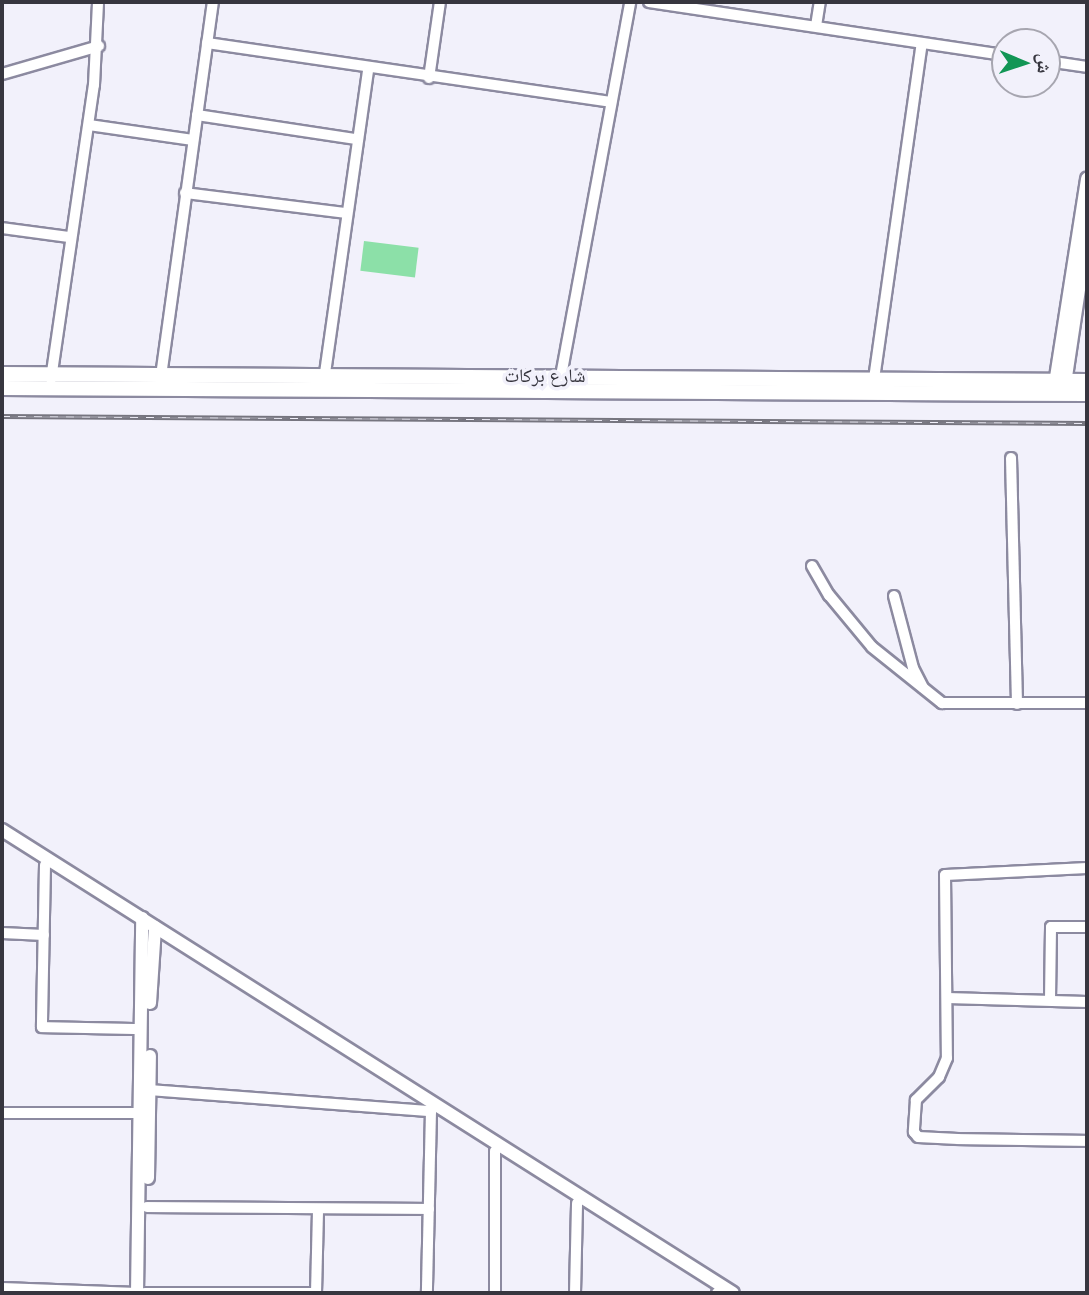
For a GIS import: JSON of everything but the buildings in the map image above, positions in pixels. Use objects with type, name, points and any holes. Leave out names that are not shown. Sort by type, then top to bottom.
[{"type":"main road","name":"شارع بركات","points":[[2,388],[51,381],[325,373],[874,379],[1059,387],[1087,394]]},
{"type":"main road","name":"شارع بركات","points":[[2,374],[51,381],[1059,387],[1087,381]]},
{"type":"street","points":[[51,381],[69,237],[89,125],[99,46],[98,2]]},
{"type":"street","points":[[160,376],[213,2]]},
{"type":"street","points":[[429,78],[440,2]]},
{"type":"street","points":[[561,376],[630,2]]},
{"type":"street","points":[[649,2],[991,53]]},
{"type":"street","points":[[730,13],[732,2]]},
{"type":"street","points":[[817,26],[820,2]]},
{"type":"street","points":[[207,43],[429,78],[611,102]]},
{"type":"street","points":[[874,379],[922,43]]},
{"type":"street","points":[[2,74],[99,46]]},
{"type":"street","points":[[1061,63],[1087,68]]},
{"type":"street","points":[[325,373],[368,69]]},
{"type":"street","points":[[197,115],[356,139]]},
{"type":"street","points":[[89,125],[193,140]]},
{"type":"street","points":[[1059,387],[1087,179]]},
{"type":"street","points":[[185,193],[346,213]]},
{"type":"street","points":[[2,229],[69,237]]},
{"type":"street","points":[[1059,387],[1087,236]]},
{"type":"street","points":[[1011,458],[1017,704]]},
{"type":"street","points":[[813,566],[829,596],[872,647],[925,692],[953,705],[1087,703]]},
{"type":"street","points":[[894,596],[913,668],[925,692]]},
{"type":"street","points":[[2,830],[431,1111],[718,1293]]},
{"type":"street","points":[[2,838],[141,922]]},
{"type":"street","points":[[45,865],[42,1027],[141,1029]]},
{"type":"street","points":[[1087,868],[945,875],[945,1069],[916,1100],[915,1135],[1087,1141]]},
{"type":"street","points":[[141,922],[141,1029],[147,1207],[145,1293],[316,1293],[318,1210]]},
{"type":"street","points":[[1050,1000],[1051,927],[1087,927]]},
{"type":"street","points":[[2,1288],[136,1293],[145,1113],[149,1090],[155,931]]},
{"type":"street","points":[[155,931],[733,1293]]},
{"type":"street","points":[[2,933],[44,935]]},
{"type":"street","points":[[947,998],[1087,1002]]},
{"type":"street","points":[[149,1090],[431,1111]]},
{"type":"street","points":[[427,1293],[431,1111]]},
{"type":"street","points":[[2,1113],[145,1113]]},
{"type":"street","points":[[495,1152],[495,1293]]},
{"type":"street","points":[[575,1293],[577,1203]]},
{"type":"street","points":[[147,1207],[429,1209]]},
{"type":"green space","points":[[364,241],[419,248],[415,277],[360,271]]},
{"type":"railway","points":[[2,416],[1087,423]]}]
